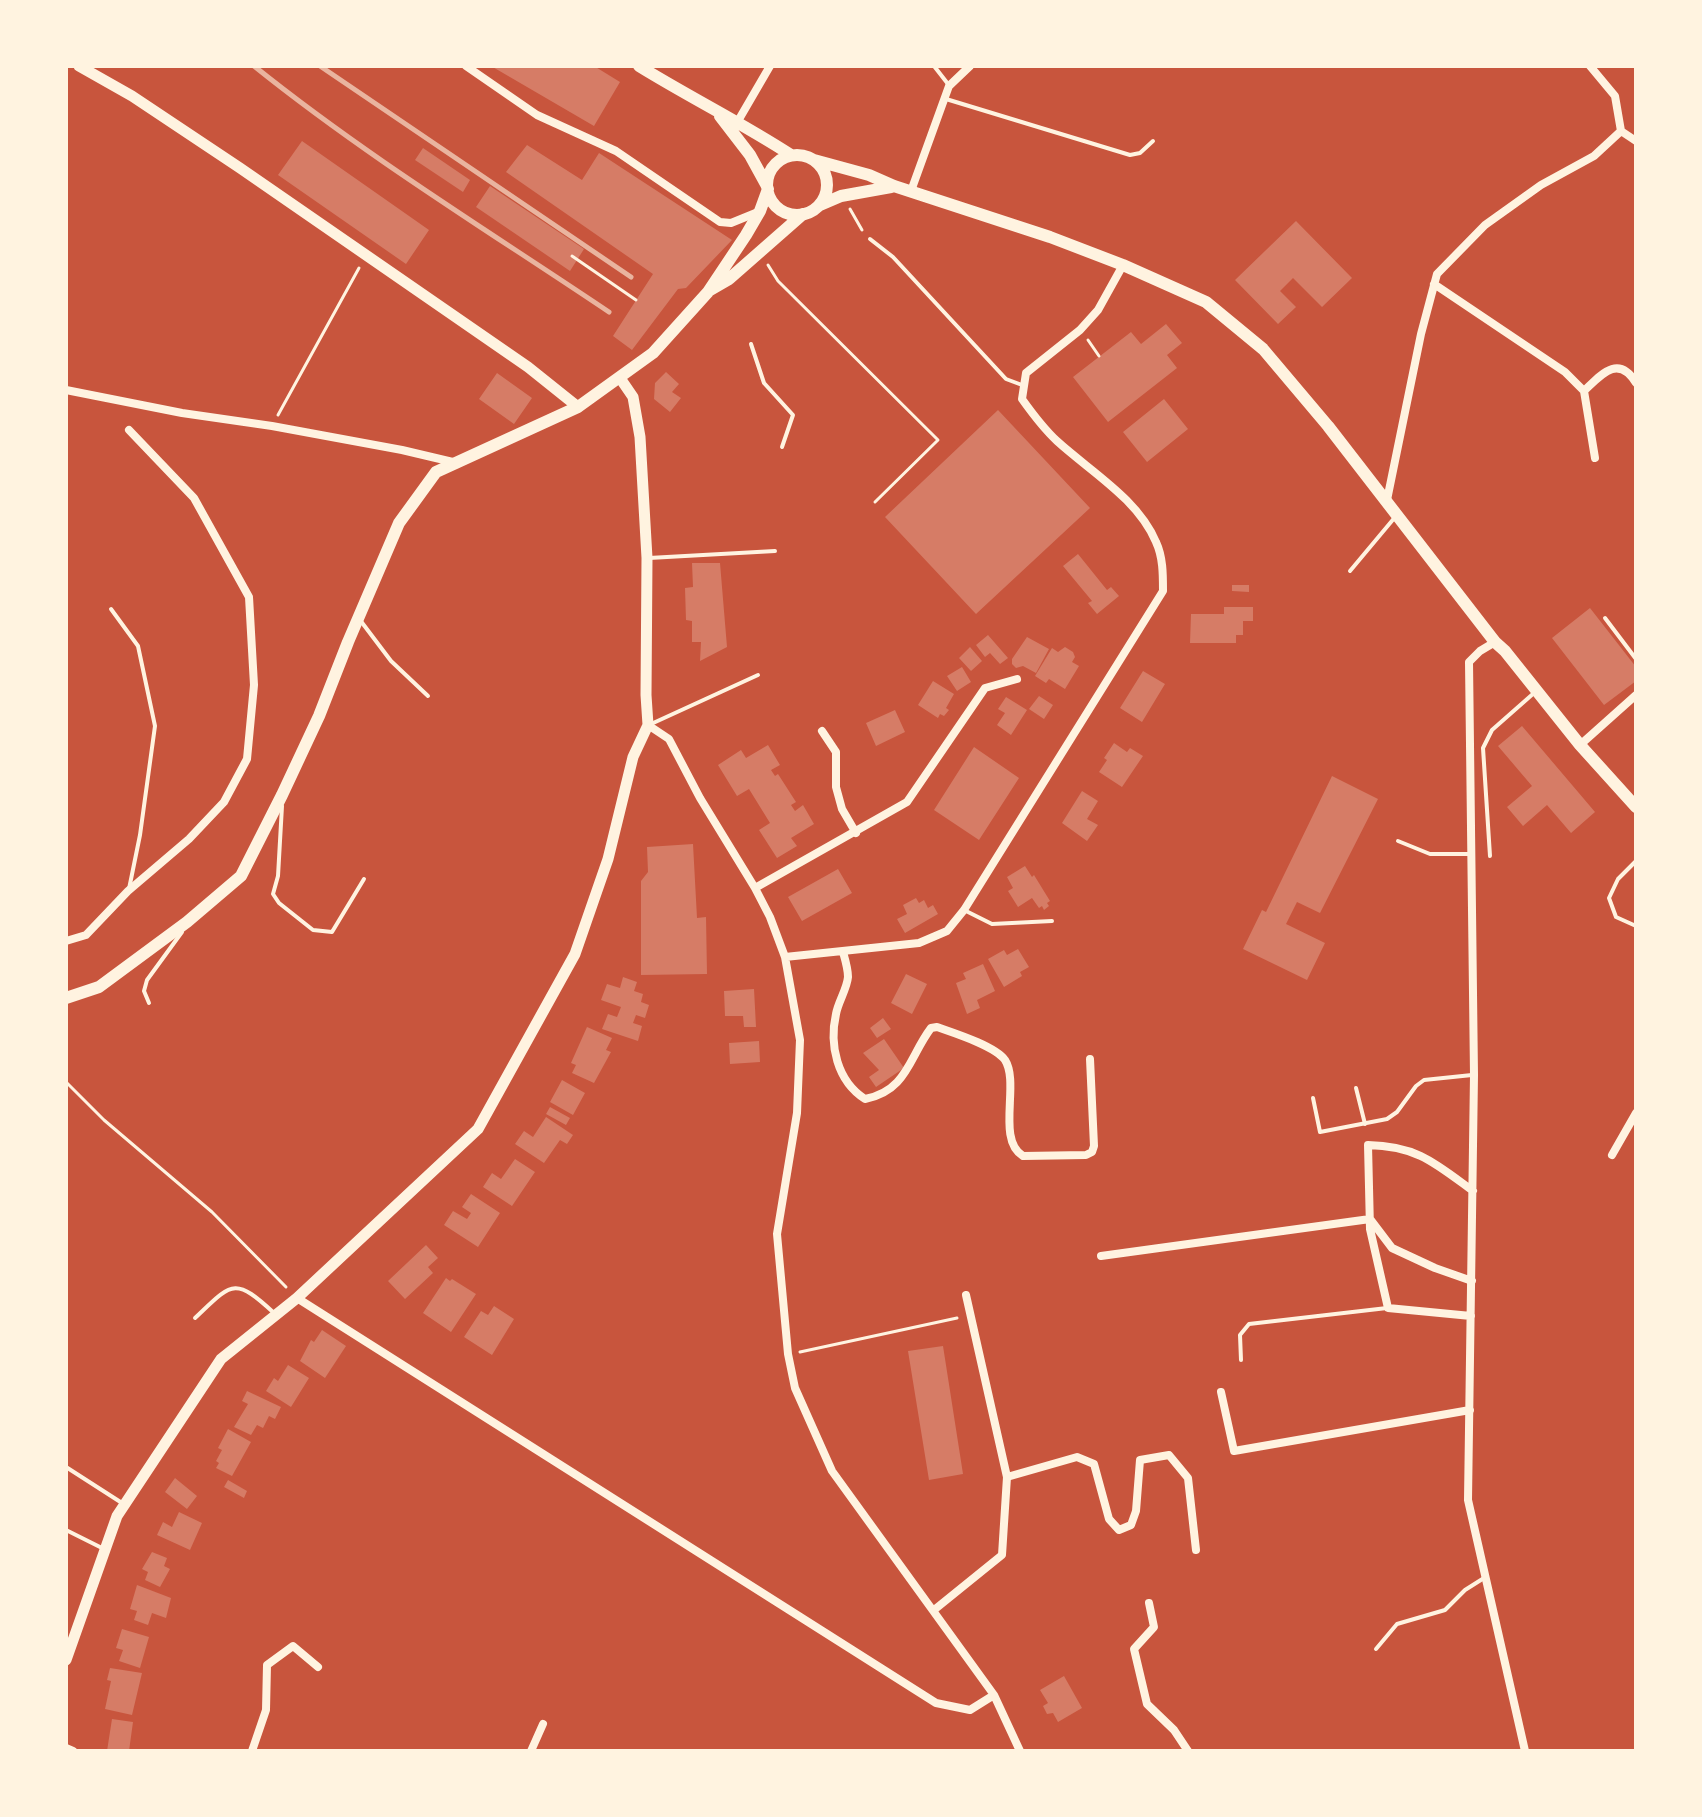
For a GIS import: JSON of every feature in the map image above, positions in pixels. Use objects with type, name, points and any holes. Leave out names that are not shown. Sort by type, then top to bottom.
[{"type":"main road","points":[[639,66],[719,114],[738,121],[791,155]]},
{"type":"main road","points":[[719,114],[750,155],[778,208],[803,214]]},
{"type":"main road","points":[[66,998],[99,987],[187,922],[241,876],[282,795],[399,523],[436,472],[578,407],[653,353],[708,292],[760,211],[771,170],[791,155],[869,175],[1050,237],[1206,302],[1263,349],[1387,500],[1495,642],[1636,807]]},
{"type":"main road","points":[[814,160],[826,179],[824,198],[818,205]]},
{"type":"main road","points":[[708,292],[729,279],[803,214],[818,205],[841,196],[894,186]]},
{"type":"street","points":[[79,66],[132,96],[528,367],[578,407]]},
{"type":"street","points":[[466,66],[537,115],[616,151],[720,222],[740,221],[760,211]]},
{"type":"street","points":[[738,121],[770,66]]},
{"type":"street","points":[[911,191],[949,86],[970,66]]},
{"type":"street","points":[[1590,66],[1615,96],[1621,131],[1636,141]]},
{"type":"street","points":[[1387,500],[1421,334],[1437,274],[1485,225],[1541,185],[1594,156],[1621,131]]},
{"type":"street","points":[[785,957],[919,943],[947,931],[964,910],[1163,591],[1162,566],[1156,542],[1138,514],[1104,480],[1056,440],[1022,399],[1026,373],[1080,330],[1098,310],[1123,265]]},
{"type":"street","points":[[1434,284],[1565,372],[1584,391],[1595,458]]},
{"type":"street","points":[[1584,391],[1607,370],[1617,368],[1626,371],[1636,383]]},
{"type":"street","points":[[67,1652],[117,1516],[221,1359],[297,1298],[478,1129],[575,954],[608,859],[633,757],[648,725],[645,682],[647,558],[638,423],[633,397],[620,378]]},
{"type":"street","points":[[66,390],[402,450],[458,463]]},
{"type":"street","points":[[66,941],[86,935],[128,891],[189,839],[224,802],[247,759],[254,685],[249,597],[194,498],[129,430]]},
{"type":"street","points":[[1495,642],[1469,662],[1474,1075],[1468,1500],[1525,1751]]},
{"type":"street","points":[[755,888],[907,802],[985,688],[1017,679]]},
{"type":"street","points":[[1580,745],[1636,695]]},
{"type":"street","points":[[648,725],[669,739],[700,798],[755,888],[785,957],[800,1040],[797,1113],[777,1234],[788,1354],[795,1388],[832,1471],[994,1695],[1020,1751]]},
{"type":"street","points":[[822,731],[836,752],[836,787],[842,809],[856,833]]},
{"type":"street","points":[[843,952],[848,978],[836,1013],[833,1038],[836,1064],[855,1093],[865,1099],[882,1096],[900,1081],[924,1037],[931,1028],[937,1027],[995,1052],[1004,1059],[1008,1070],[1009,1119],[1014,1148],[1018,1153],[1023,1156],[1086,1155],[1092,1152],[1094,1146],[1090,1059]]},
{"type":"street","points":[[1612,1155],[1636,1113]]},
{"type":"street","points":[[1471,1316],[1388,1308],[1370,1219],[1368,1145],[1391,1146],[1421,1154],[1473,1191]]},
{"type":"street","points":[[1101,1256],[1370,1219]]},
{"type":"street","points":[[1370,1219],[1392,1248],[1472,1281]]},
{"type":"street","points":[[934,1610],[1002,1555],[1007,1477],[966,1295]]},
{"type":"street","points":[[297,1298],[936,1703],[970,1710],[994,1695]]},
{"type":"street","points":[[1221,1392],[1234,1451],[1470,1410]]},
{"type":"street","points":[[1007,1477],[1077,1457],[1094,1464],[1109,1519],[1119,1530],[1131,1525],[1136,1511],[1140,1460],[1169,1455],[1188,1478],[1196,1550]]},
{"type":"street","points":[[1149,1603],[1154,1627],[1134,1649],[1147,1704],[1174,1730],[1188,1751]]},
{"type":"street","points":[[252,1751],[266,1710],[267,1665],[293,1646],[318,1667]]},
{"type":"street","points":[[531,1751],[543,1724]]},
{"type":"street","points":[[66,1748],[73,1751]]},
{"type":"lane","points":[[934,66],[949,86]]},
{"type":"lane","points":[[944,98],[1130,155],[1140,153],[1153,141]]},
{"type":"lane","points":[[870,239],[893,257],[1006,379],[1022,385]]},
{"type":"lane","points":[[751,344],[764,383],[793,415],[782,447]]},
{"type":"lane","points":[[1350,571],[1397,514]]},
{"type":"lane","points":[[647,558],[775,551]]},
{"type":"lane","points":[[111,609],[138,646],[155,726],[140,835],[128,891]]},
{"type":"lane","points":[[358,618],[391,661],[428,696]]},
{"type":"lane","points":[[1605,618],[1636,659]]},
{"type":"lane","points":[[648,725],[758,675]]},
{"type":"lane","points":[[1490,856],[1483,748],[1492,730],[1536,691]]},
{"type":"lane","points":[[282,795],[278,876],[273,894],[279,903],[313,930],[332,932],[364,879]]},
{"type":"lane","points":[[1398,841],[1430,854],[1472,854]]},
{"type":"lane","points":[[1636,861],[1618,879],[1609,898],[1616,917],[1636,926]]},
{"type":"lane","points":[[964,910],[992,924],[1052,921]]},
{"type":"lane","points":[[149,1003],[144,991],[147,980],[187,922]]},
{"type":"lane","points":[[1313,1098],[1320,1132],[1387,1119],[1397,1112],[1424,1080],[1474,1075]]},
{"type":"lane","points":[[1356,1088],[1365,1124]]},
{"type":"lane","points":[[195,1318],[225,1289],[240,1287],[251,1291],[276,1315]]},
{"type":"lane","points":[[1241,1360],[1240,1335],[1249,1324],[1388,1308]]},
{"type":"lane","points":[[66,1467],[124,1504]]},
{"type":"lane","points":[[66,1530],[106,1550]]},
{"type":"lane","points":[[1376,1649],[1397,1624],[1445,1610],[1486,1577]]},
{"type":"path","points":[[766,246],[773,254],[766,262],[778,281],[938,440],[875,502]]},
{"type":"path","points":[[272,426],[366,256]]},
{"type":"path","points":[[572,256],[636,300]]},
{"type":"path","points":[[1091,345],[1099,356]]},
{"type":"path","points":[[66,1082],[104,1120],[212,1212],[297,1298]]},
{"type":"path","points":[[788,1354],[970,1315]]},
{"type":"building","points":[[491,66],[594,66],[620,82],[594,126]]},
{"type":"building","points":[[302,141],[429,230],[406,264],[278,175]]},
{"type":"building","points":[[527,145],[582,180],[599,153],[732,240],[686,288],[678,289],[632,350],[613,336],[653,274],[506,172]]},
{"type":"building","points":[[423,148],[470,180],[463,192],[415,160]]},
{"type":"building","points":[[490,186],[584,249],[570,271],[476,207]]},
{"type":"building","points":[[1296,221],[1352,278],[1322,307],[1293,278],[1280,291],[1296,307],[1278,324],[1235,280]]},
{"type":"building","points":[[1166,324],[1182,343],[1167,355],[1177,368],[1108,422],[1073,377],[1131,332],[1141,344]]},
{"type":"building","points":[[666,372],[679,384],[672,392],[681,398],[670,412],[654,399],[655,383]]},
{"type":"building","points":[[497,373],[532,398],[514,424],[479,399]]},
{"type":"building","points":[[1164,399],[1188,429],[1147,462],[1123,432]]},
{"type":"building","points":[[998,410],[1090,508],[976,614],[885,517]]},
{"type":"building","points":[[1078,554],[1107,590],[1111,587],[1119,596],[1097,614],[1088,603],[1092,601],[1063,566]]},
{"type":"building","points":[[692,563],[720,563],[727,647],[700,661],[701,642],[692,642],[692,621],[686,620],[685,588],[693,587]]},
{"type":"building","points":[[1232,585],[1249,585],[1249,592],[1232,591]]},
{"type":"building","points":[[1224,607],[1253,607],[1253,621],[1243,621],[1243,635],[1236,635],[1236,643],[1190,643],[1191,614],[1224,614]]},
{"type":"building","points":[[1590,608],[1636,667],[1636,681],[1604,705],[1552,638]]},
{"type":"building","points":[[988,635],[1008,658],[1000,664],[990,653],[985,657],[976,645]]},
{"type":"building","points":[[1027,637],[1049,649],[1036,673],[1012,664],[1012,659]]},
{"type":"building","points":[[970,647],[982,661],[971,671],[959,658]]},
{"type":"building","points":[[1065,647],[1073,652],[1075,657],[1072,662],[1079,666],[1065,689],[1049,679],[1046,683],[1035,676],[1052,648],[1058,652]]},
{"type":"building","points":[[962,667],[971,682],[957,691],[947,676]]},
{"type":"building","points":[[1143,671],[1165,684],[1142,722],[1120,708]]},
{"type":"building","points":[[933,681],[954,694],[946,708],[949,710],[938,718],[918,705]]},
{"type":"building","points":[[1039,696],[1053,705],[1044,719],[1029,709]]},
{"type":"building","points":[[1006,697],[1027,710],[1011,735],[997,725],[1005,713],[998,709]]},
{"type":"building","points":[[895,710],[905,732],[876,746],[866,723]]},
{"type":"building","points":[[1522,726],[1595,812],[1571,833],[1547,805],[1523,826],[1507,807],[1532,786],[1498,746]]},
{"type":"building","points":[[1114,743],[1127,752],[1130,748],[1143,756],[1122,787],[1099,772]]},
{"type":"building","points":[[768,745],[780,765],[771,770],[775,776],[778,774],[796,802],[791,805],[795,811],[803,805],[814,824],[791,838],[797,846],[777,858],[759,830],[770,823],[749,789],[737,796],[718,765],[741,750],[746,758]]},
{"type":"building","points":[[974,747],[1019,778],[979,840],[934,810]]},
{"type":"building","points":[[1332,776],[1378,799],[1320,913],[1297,902],[1286,924],[1325,943],[1307,980],[1243,949],[1262,910],[1266,912]]},
{"type":"building","points":[[1082,791],[1098,801],[1087,819],[1098,825],[1087,841],[1062,823]]},
{"type":"building","points":[[693,844],[697,918],[706,917],[707,974],[641,975],[641,881],[648,872],[647,847]]},
{"type":"building","points":[[1025,866],[1050,901],[1044,910],[1032,898],[1018,907],[1008,891],[1013,888],[1007,877]]},
{"type":"building","points":[[838,869],[852,893],[802,921],[788,897]]},
{"type":"building","points":[[916,898],[919,903],[924,900],[928,908],[933,905],[938,914],[905,933],[897,919],[907,914],[903,905]]},
{"type":"building","points":[[1018,949],[1029,967],[1020,972],[1022,976],[1004,987],[988,959],[1004,950],[1007,955]]},
{"type":"building","points":[[983,964],[995,991],[977,1000],[980,1008],[967,1014],[956,983],[966,979],[963,973]]},
{"type":"building","points":[[906,974],[927,984],[912,1014],[891,1003]]},
{"type":"building","points":[[623,977],[637,982],[634,991],[643,994],[641,1002],[649,1005],[645,1018],[636,1015],[633,1023],[642,1026],[638,1041],[602,1029],[608,1014],[617,1017],[621,1007],[601,1000],[607,984],[620,988]]},
{"type":"building","points":[[754,989],[756,1027],[744,1027],[743,1016],[725,1016],[724,991]]},
{"type":"building","points":[[883,1018],[891,1029],[877,1038],[870,1028]]},
{"type":"building","points":[[587,1027],[612,1038],[606,1050],[611,1052],[594,1083],[572,1073],[576,1065],[571,1063]]},
{"type":"building","points":[[884,1039],[904,1068],[876,1087],[869,1077],[879,1070],[863,1053]]},
{"type":"building","points":[[759,1041],[760,1062],[730,1064],[729,1043]]},
{"type":"building","points":[[562,1080],[585,1093],[573,1115],[550,1102]]},
{"type":"building","points":[[550,1107],[570,1118],[566,1125],[546,1114]]},
{"type":"building","points":[[546,1117],[573,1135],[567,1144],[560,1140],[544,1163],[515,1144],[524,1131],[533,1137]]},
{"type":"building","points":[[515,1159],[535,1172],[512,1206],[483,1187],[492,1173],[501,1179]]},
{"type":"building","points":[[471,1194],[500,1213],[478,1247],[444,1225],[453,1211],[467,1219],[471,1213],[462,1207]]},
{"type":"building","points":[[426,1245],[438,1258],[428,1267],[433,1273],[405,1299],[388,1281]]},
{"type":"building","points":[[446,1278],[476,1294],[451,1332],[423,1313]]},
{"type":"building","points":[[494,1306],[514,1319],[492,1355],[464,1337],[481,1311],[488,1315]]},
{"type":"building","points":[[322,1330],[346,1346],[325,1378],[300,1361],[311,1340],[314,1342]]},
{"type":"building","points":[[943,1346],[963,1474],[929,1480],[908,1351]]},
{"type":"building","points":[[288,1365],[309,1378],[291,1407],[266,1391],[274,1378],[278,1381]]},
{"type":"building","points":[[247,1391],[281,1407],[275,1419],[269,1416],[263,1428],[257,1425],[251,1435],[234,1427],[248,1404],[242,1401]]},
{"type":"building","points":[[228,1429],[251,1442],[232,1476],[216,1468],[222,1450],[218,1448]]},
{"type":"building","points":[[175,1478],[197,1496],[187,1509],[165,1492]]},
{"type":"building","points":[[228,1480],[247,1491],[244,1498],[224,1487]]},
{"type":"building","points":[[179,1512],[202,1523],[190,1550],[157,1535],[163,1522],[172,1527]]},
{"type":"building","points":[[152,1552],[167,1558],[164,1566],[170,1569],[160,1587],[145,1580],[148,1572],[142,1569]]},
{"type":"building","points":[[137,1585],[171,1598],[166,1618],[152,1613],[148,1625],[134,1620],[137,1611],[130,1609]]},
{"type":"building","points":[[122,1629],[149,1637],[140,1668],[119,1661],[123,1650],[116,1648]]},
{"type":"building","points":[[110,1668],[142,1673],[132,1715],[105,1709],[111,1681],[107,1680]]},
{"type":"building","points":[[1064,1676],[1082,1708],[1058,1722],[1053,1713],[1047,1714],[1043,1706],[1048,1703],[1040,1690]]},
{"type":"building","points":[[112,1719],[133,1722],[129,1751],[107,1751]]},
{"type":"railway","points":[[254,66],[384,162],[609,312]]},
{"type":"railway","points":[[320,66],[631,277]]}]
